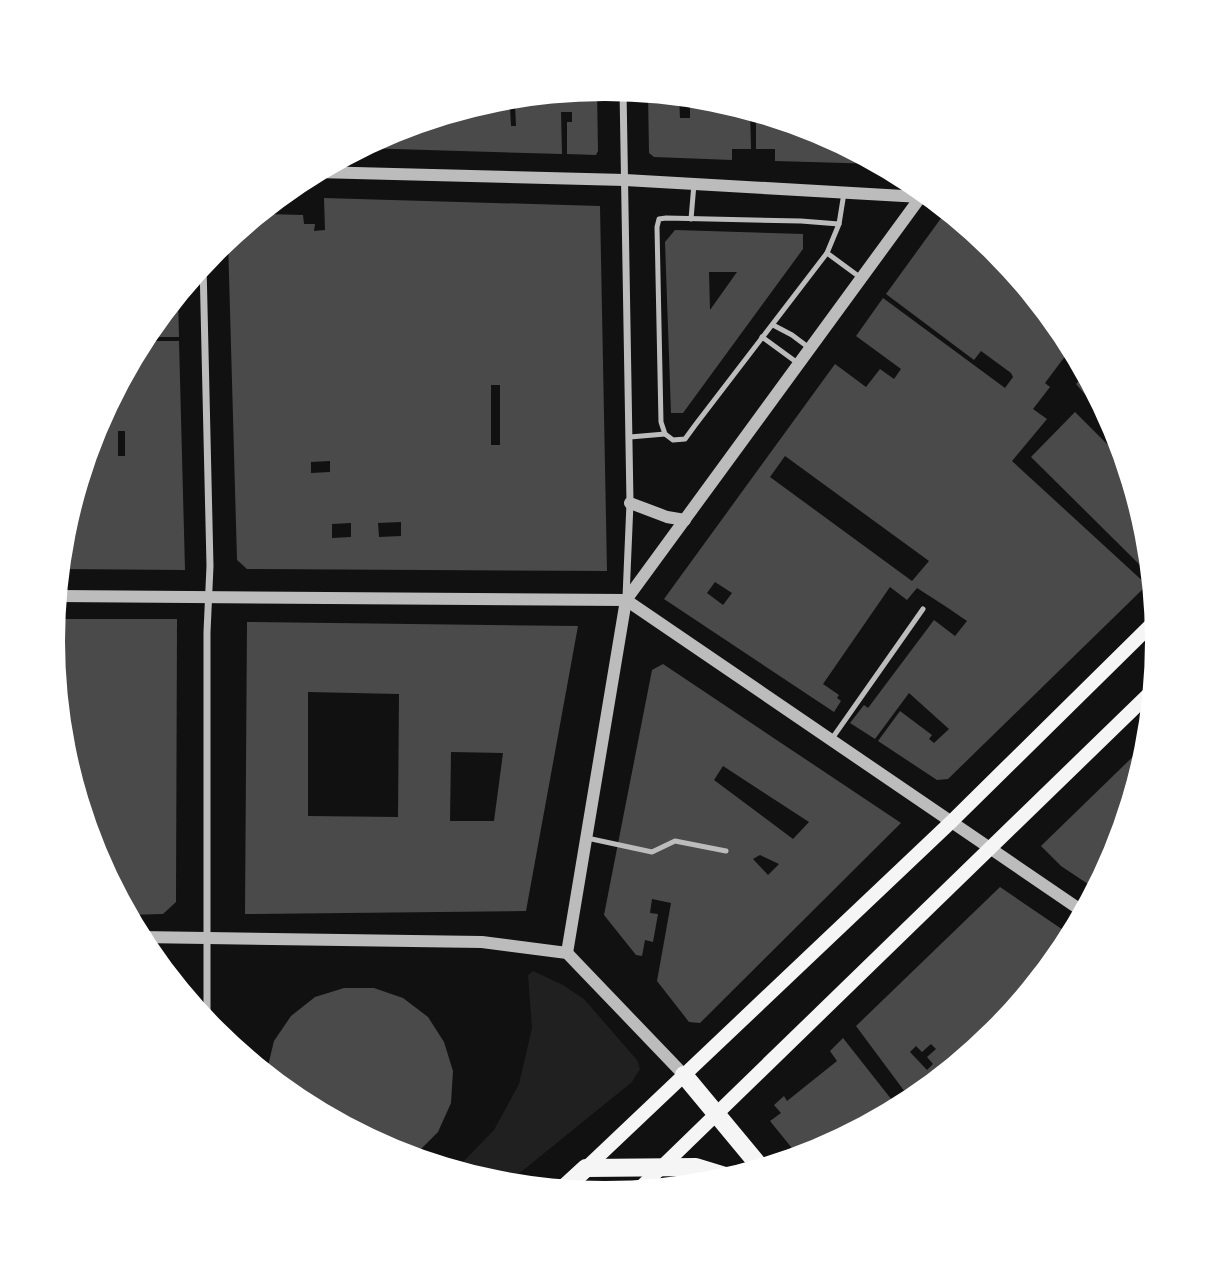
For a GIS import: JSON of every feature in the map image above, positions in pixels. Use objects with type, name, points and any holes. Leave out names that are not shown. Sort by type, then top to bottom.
[{"type":"main road","points":[[572,1181],[951,822],[1146,630]]},
{"type":"main road","points":[[648,1180],[1143,700]]},
{"type":"main road","points":[[684,1074],[756,1161]]},
{"type":"main road","points":[[586,1168],[696,1167],[712,1172]]},
{"type":"street","points":[[567,953],[626,600],[631,503],[623,101]]},
{"type":"street","points":[[336,173],[625,180],[907,193]]},
{"type":"street","points":[[626,600],[918,200]]},
{"type":"street","points":[[203,280],[209,597],[206,660],[207,1007]]},
{"type":"street","points":[[631,503],[667,517],[685,520]]},
{"type":"street","points":[[67,596],[626,600],[1076,908]]},
{"type":"street","points":[[153,937],[482,942],[567,953],[684,1074]]},
{"type":"lane","points":[[691,219],[694,184]]},
{"type":"lane","points":[[839,224],[659,219],[661,422],[665,434],[673,440],[685,439],[827,253],[839,224],[844,192]]},
{"type":"lane","points":[[827,253],[861,278]]},
{"type":"lane","points":[[773,325],[810,348]]},
{"type":"lane","points":[[762,337],[799,364]]},
{"type":"lane","points":[[630,437],[665,434]]},
{"type":"lane","points":[[831,740],[923,609]]},
{"type":"lane","points":[[587,838],[652,852],[675,841],[726,851]]},
{"type":"shaded area","points":[[533,971],[563,985],[584,999],[637,1060],[640,1069],[632,1082],[517,1175],[462,1163],[494,1130],[519,1084],[532,1028],[528,975]]},
{"type":"building","points":[[597,101],[598,151],[596,155],[567,154],[567,122],[572,122],[572,112],[561,112],[562,154],[384,149],[432,129],[500,111],[510,109],[511,126],[516,126],[515,108]]},
{"type":"building","points":[[648,103],[679,106],[680,118],[690,118],[690,107],[750,121],[751,149],[732,149],[732,160],[654,157],[649,153]]},
{"type":"building","points":[[756,122],[812,142],[857,163],[775,161],[775,149],[756,149]]},
{"type":"building","points":[[324,198],[600,206],[607,571],[247,569],[237,560],[228,254],[273,214],[303,215],[304,224],[315,224],[314,231],[325,230]],"holes":[[[491,385],[500,385],[500,445],[491,445]],[[330,461],[330,472],[311,473],[311,462]],[[401,522],[401,536],[379,537],[378,523]],[[351,523],[351,537],[332,538],[332,524]]]},
{"type":"building","points":[[942,218],[988,259],[1012,285],[1035,312],[1065,357],[1045,383],[1050,387],[1033,409],[1047,419],[1012,461],[1143,581],[1143,588],[948,779],[937,780],[878,741],[900,711],[932,735],[929,739],[934,743],[949,729],[909,693],[875,739],[850,723],[864,705],[868,708],[934,620],[955,636],[967,621],[917,588],[907,600],[890,587],[823,684],[839,695],[837,698],[841,701],[834,712],[664,599],[835,364],[866,387],[880,369],[894,379],[901,369],[856,336],[883,298],[1005,388],[1013,377],[981,351],[974,360],[886,294]],"holes":[[[785,456],[929,561],[912,581],[770,477]],[[715,582],[732,593],[723,605],[707,593]]]},
{"type":"building","points":[[675,230],[803,234],[803,249],[683,413],[671,413],[665,242]],"holes":[[[709,272],[737,272],[710,310]]]},
{"type":"building","points":[[178,309],[179,337],[159,337]]},
{"type":"building","points":[[156,341],[179,341],[185,570],[69,569],[93,468],[121,402]],"holes":[[[118,431],[125,431],[125,456],[118,456]]]},
{"type":"building","points":[[1079,381],[1088,398],[1076,384]]},
{"type":"building","points":[[1075,412],[1110,447],[1128,502],[1141,566],[1031,457]]},
{"type":"building","points":[[66,619],[177,619],[176,902],[163,914],[139,915],[93,815],[69,712]]},
{"type":"building","points":[[247,622],[578,626],[526,911],[245,914]],"holes":[[[308,692],[399,694],[398,817],[308,816]],[[451,752],[503,753],[494,821],[450,821]]]},
{"type":"building","points":[[663,664],[901,823],[700,1023],[689,1022],[657,981],[671,903],[652,899],[650,913],[658,914],[653,942],[645,940],[642,956],[636,955],[604,915],[652,670]],"holes":[[[723,766],[809,822],[793,839],[714,780]],[[760,855],[779,864],[768,875],[753,859]]]},
{"type":"building","points":[[1134,756],[1118,815],[1088,884],[1061,866],[1041,846]]},
{"type":"building","points":[[1000,887],[1063,930],[1035,971],[988,1024],[935,1071],[905,1092],[856,1026]],"holes":[[[931,1044],[936,1049],[927,1057],[933,1064],[927,1070],[910,1052],[916,1046],[922,1052]]]},
{"type":"building","points":[[344,988],[374,988],[403,998],[428,1017],[444,1042],[453,1071],[451,1103],[438,1132],[421,1149],[335,1110],[268,1064],[274,1041],[291,1016],[315,997]]},
{"type":"building","points":[[843,1038],[892,1100],[845,1126],[792,1149],[770,1121],[781,1113],[774,1105],[784,1096],[787,1101],[837,1061],[830,1051]]}]
